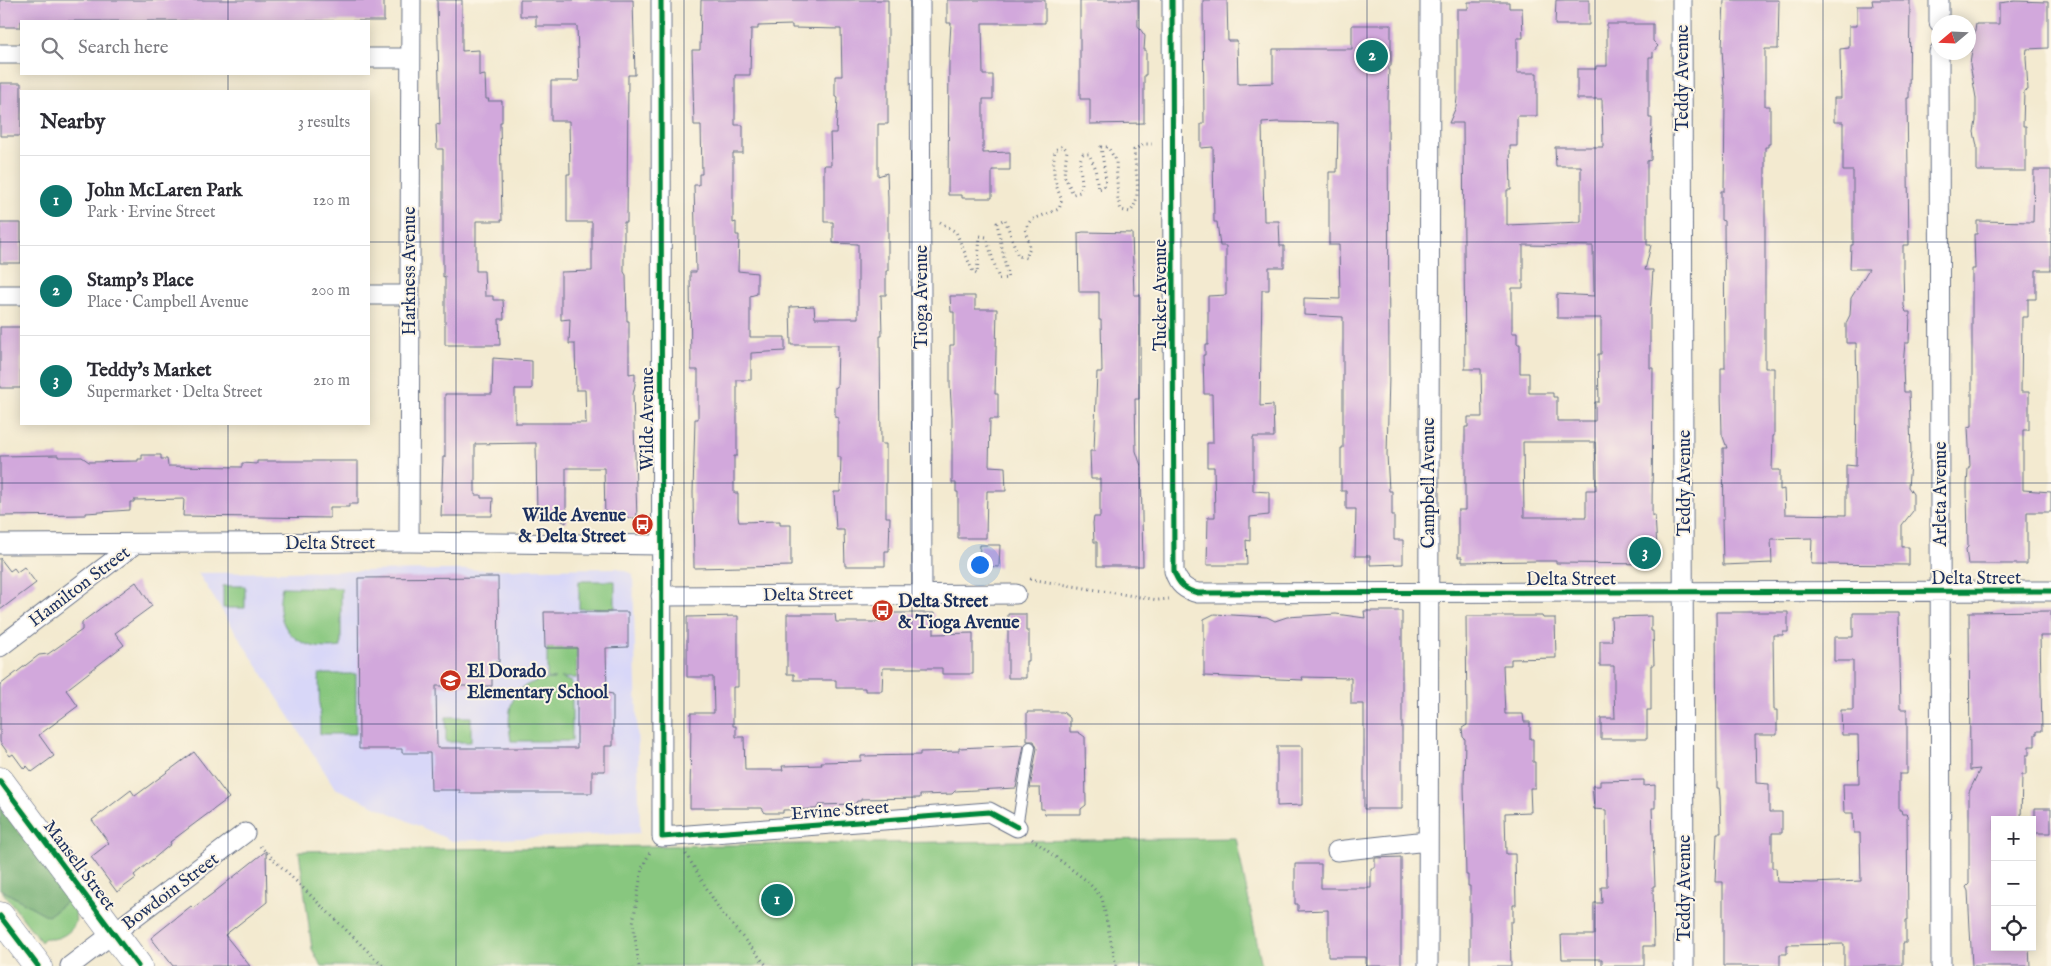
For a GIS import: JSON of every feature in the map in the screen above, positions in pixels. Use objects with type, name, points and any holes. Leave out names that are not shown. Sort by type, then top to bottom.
[{"type":"street","name":"Harkness Avenue","points":[[409,542],[411,0]]},
{"type":"street","name":"Wilde Avenue","points":[[661,0],[661,596],[667,833]]},
{"type":"street","name":"Tioga Avenue","points":[[920,0],[922,593]]},
{"type":"street","name":"Tucker Avenue","points":[[1172,0],[1174,571],[1177,580],[1183,588]]},
{"type":"street","name":"Campbell Avenue","points":[[1428,966],[1427,594],[1430,0]]},
{"type":"street","name":"Teddy Avenue","points":[[1682,0],[1684,966]]},
{"type":"street","points":[[1939,0],[1939,15]]},
{"type":"street","points":[[0,54],[20,54]]},
{"type":"street","points":[[370,58],[410,58]]},
{"type":"street","name":"Arleta Avenue","points":[[1939,60],[1941,966]]},
{"type":"street","points":[[0,295],[20,295]]},
{"type":"street","points":[[370,295],[409,295]]},
{"type":"street","name":"Delta Street","points":[[0,544],[409,542],[661,545]]},
{"type":"street","name":"Hamilton Street","points":[[0,647],[134,544]]},
{"type":"street","name":"Delta Street","points":[[661,596],[922,593],[1019,586]]},
{"type":"street","name":"Delta Street","points":[[1183,588],[1198,593],[1427,594],[2051,591]]},
{"type":"street","name":"Mansell Street","points":[[0,781],[138,966]]},
{"type":"street","name":"Ervine Street","points":[[667,833],[989,812],[1017,827]]},
{"type":"street","name":"Bowdoin Street","points":[[70,966],[245,833]]},
{"type":"street","points":[[1337,851],[1427,841]]},
{"type":"street","points":[[0,916],[38,966]]},
{"type":"lane","points":[[1017,827],[1030,747]]},
{"type":"path","points":[[921,222],[940,222],[956,232],[973,272],[977,274],[980,236],[986,237],[999,279],[1008,278],[998,223],[1005,219],[1018,256],[1026,258],[1030,247],[1025,228],[1031,220],[1059,209],[1062,200],[1056,188],[1052,167],[1055,150],[1063,146],[1067,150],[1064,175],[1073,194],[1080,192],[1083,187],[1079,160],[1083,154],[1089,154],[1095,167],[1098,188],[1103,188],[1106,180],[1101,147],[1108,147],[1116,161],[1118,200],[1121,210],[1130,212],[1135,206],[1137,188],[1134,150],[1144,144],[1173,144]]},
{"type":"path","points":[[1019,586],[1045,580],[1158,600]]},
{"type":"path","points":[[1017,827],[1087,881],[1099,893],[1106,909],[1116,966]]},
{"type":"path","points":[[245,833],[383,966]]},
{"type":"path","points":[[639,966],[633,924],[642,868],[667,833],[696,872],[721,912],[767,966]]},
{"type":"shaded area","name":"El Dorado Elementary School","points":[[618,568],[633,574],[640,833],[452,841],[335,788],[198,573]]},
{"type":"green space","points":[[579,581],[615,581],[615,608],[579,609]]},
{"type":"green space","points":[[223,586],[245,586],[245,608],[223,608]]},
{"type":"green space","points":[[282,587],[341,588],[341,647],[313,646],[292,636],[285,627],[281,616]]},
{"type":"green space","points":[[547,648],[577,648],[577,678],[560,678],[572,682],[572,741],[511,741],[509,715],[515,696],[521,689],[530,684],[541,680],[555,679],[547,678]]},
{"type":"green space","points":[[319,674],[356,674],[356,734],[320,734]]},
{"type":"green space","points":[[446,717],[471,717],[471,742],[446,742]]},
{"type":"green space","points":[[0,807],[70,899],[48,916],[0,889]]},
{"type":"green space","points":[[1236,838],[1262,966],[321,966],[312,949],[299,851]]},
{"type":"green space","points":[[1,890],[48,916],[70,899],[80,911],[75,915],[76,920],[71,930],[66,934],[61,937],[45,938],[41,942]]},
{"type":"building","points":[[0,0],[384,0],[384,21],[20,20],[20,27],[0,27]]},
{"type":"building","points":[[437,0],[462,0],[462,51],[479,50],[479,76],[485,75],[486,99],[489,99],[488,101],[502,101],[502,122],[500,122],[502,221],[476,221],[476,271],[484,271],[485,296],[493,296],[493,300],[503,300],[504,319],[499,319],[500,345],[445,345],[443,149],[437,149],[436,124],[440,125]]},
{"type":"building","points":[[520,0],[633,0],[635,75],[628,75],[627,222],[624,222],[624,272],[626,275],[627,321],[629,321],[629,374],[635,373],[633,394],[637,518],[605,519],[604,468],[566,468],[566,523],[555,517],[537,517],[536,443],[475,444],[475,495],[481,495],[481,498],[493,498],[492,516],[441,516],[443,457],[445,457],[445,394],[492,394],[493,358],[532,361],[532,389],[515,389],[515,423],[586,423],[585,390],[576,390],[575,344],[569,344],[570,319],[561,320],[561,272],[592,271],[592,222],[567,222],[567,174],[570,174],[569,121],[551,121],[551,81],[579,81],[577,26],[536,26],[536,16],[520,16]]},
{"type":"building","points":[[701,0],[888,0],[888,124],[878,124],[878,176],[887,173],[888,198],[888,271],[886,271],[886,295],[881,295],[882,336],[880,336],[881,444],[886,444],[886,517],[890,517],[889,551],[885,551],[885,566],[845,566],[844,530],[836,530],[834,492],[840,492],[841,457],[838,457],[838,417],[835,417],[838,345],[791,345],[790,307],[814,306],[815,318],[858,318],[858,244],[833,243],[833,222],[824,222],[824,165],[831,165],[830,133],[836,133],[838,97],[835,97],[835,76],[842,76],[841,29],[792,28],[792,25],[758,26],[758,29],[751,29],[750,75],[735,75],[735,125],[743,125],[743,153],[733,153],[733,223],[736,222],[736,235],[739,235],[738,271],[757,273],[757,294],[750,296],[750,337],[785,337],[785,351],[751,353],[751,380],[737,380],[737,456],[734,456],[734,493],[738,493],[739,522],[780,521],[780,525],[791,525],[791,566],[694,568],[693,492],[695,419],[698,419],[698,370],[691,370],[690,272],[696,272],[694,185],[699,185],[699,174],[702,174],[701,125],[694,125],[692,50],[700,50]]},
{"type":"building","points":[[947,0],[1045,0],[1045,23],[982,23],[983,75],[993,75],[993,99],[983,99],[983,153],[1010,152],[1010,170],[992,170],[992,198],[962,198],[962,195],[948,195],[951,23],[947,23]]},
{"type":"building","points":[[1080,0],[1138,0],[1138,26],[1145,36],[1144,50],[1146,50],[1144,123],[1090,124],[1090,99],[1080,99]]},
{"type":"building","points":[[1203,0],[1227,0],[1228,41],[1237,41],[1238,84],[1273,83],[1273,49],[1352,49],[1352,25],[1391,25],[1391,66],[1389,66],[1388,99],[1389,376],[1387,454],[1389,491],[1392,491],[1392,515],[1394,515],[1394,540],[1403,540],[1403,564],[1370,565],[1370,556],[1355,556],[1356,509],[1346,509],[1346,491],[1341,491],[1341,448],[1343,448],[1343,317],[1304,315],[1304,298],[1340,299],[1339,245],[1329,245],[1329,172],[1337,172],[1338,123],[1277,122],[1262,123],[1264,221],[1279,221],[1280,246],[1284,246],[1284,267],[1269,267],[1269,290],[1262,290],[1260,406],[1273,405],[1274,437],[1253,437],[1253,491],[1269,492],[1269,515],[1250,517],[1250,541],[1246,540],[1247,565],[1207,565],[1208,517],[1215,517],[1214,467],[1207,467],[1207,443],[1213,443],[1212,394],[1204,394],[1203,355],[1205,355],[1205,345],[1208,345],[1208,296],[1226,295],[1226,246],[1220,246],[1217,222],[1214,222],[1213,147],[1201,148],[1201,124],[1204,124]]},
{"type":"building","points":[[1556,0],[1589,0],[1589,25],[1555,25]]},
{"type":"building","points":[[1724,0],[1779,0],[1778,49],[1765,49],[1765,106],[1770,106],[1770,144],[1768,144],[1768,147],[1765,147],[1765,368],[1774,368],[1772,470],[1780,470],[1780,490],[1784,489],[1785,514],[1846,515],[1846,465],[1856,466],[1857,392],[1856,343],[1846,343],[1846,323],[1850,315],[1851,298],[1869,269],[1850,269],[1851,245],[1853,245],[1853,171],[1843,171],[1843,122],[1834,122],[1834,98],[1841,98],[1840,49],[1849,48],[1849,26],[1857,26],[1857,6],[1873,6],[1872,0],[1910,0],[1909,98],[1907,98],[1909,245],[1903,245],[1903,269],[1904,306],[1906,312],[1910,312],[1909,343],[1905,343],[1903,365],[1904,392],[1909,392],[1911,452],[1908,487],[1913,494],[1913,511],[1902,525],[1902,547],[1909,547],[1909,565],[1811,564],[1812,538],[1771,539],[1772,563],[1723,565],[1723,448],[1727,448],[1722,434],[1721,392],[1721,368],[1725,368],[1724,221],[1721,220],[1721,191],[1724,191],[1725,98],[1722,49]]},
{"type":"building","points":[[2015,1],[2048,2],[2048,48],[2027,49],[2028,90],[2024,91],[2023,126],[2026,126],[2026,171],[1977,171],[1977,146],[1974,132],[1976,98],[1970,64],[1971,60],[1976,60],[1976,24],[1999,24],[1999,3]]},
{"type":"building","points":[[1468,2],[1509,2],[1509,8],[1522,8],[1523,38],[1517,38],[1517,73],[1537,73],[1537,116],[1517,116],[1517,146],[1510,146],[1511,190],[1507,190],[1507,225],[1581,222],[1581,166],[1556,166],[1555,147],[1603,147],[1602,99],[1577,99],[1577,69],[1596,69],[1596,66],[1607,66],[1607,24],[1653,24],[1653,41],[1658,46],[1653,52],[1653,57],[1649,57],[1649,118],[1652,118],[1651,160],[1647,161],[1647,245],[1651,245],[1645,270],[1653,270],[1650,315],[1650,368],[1653,368],[1652,516],[1655,515],[1658,564],[1556,563],[1556,561],[1462,562],[1462,557],[1458,557],[1458,510],[1465,510],[1465,427],[1468,427],[1468,417],[1482,417],[1481,369],[1465,369],[1463,123],[1449,123],[1456,107],[1457,98],[1457,9],[1468,9]],"holes":[[[1523,245],[1593,246],[1594,296],[1557,294],[1557,318],[1601,318],[1601,354],[1598,354],[1599,402],[1595,402],[1595,421],[1557,421],[1557,397],[1553,397],[1553,393],[1529,393],[1529,373],[1520,373],[1520,344],[1517,344],[1517,333],[1512,333],[1512,288],[1523,288]],[[1523,442],[1595,442],[1596,490],[1586,490],[1586,517],[1524,517]]]},
{"type":"building","points":[[0,83],[21,83],[20,136],[0,136]]},
{"type":"building","points":[[2034,170],[2051,170],[2051,270],[2036,270],[2036,299],[2028,299],[2028,317],[2022,317],[2021,392],[2029,392],[2029,430],[2023,430],[2023,490],[2051,492],[2051,512],[2027,512],[2027,564],[1968,564],[1966,549],[1968,547],[1967,486],[1968,469],[1970,466],[1968,427],[1972,426],[1972,269],[1975,269],[1974,234],[1977,234],[1977,221],[2033,222]]},
{"type":"building","points":[[0,223],[20,223],[20,263],[0,263]]},
{"type":"building","points":[[1078,233],[1132,233],[1134,295],[1140,295],[1139,399],[1135,399],[1136,451],[1141,466],[1143,566],[1097,566],[1097,542],[1094,542],[1093,523],[1094,517],[1100,517],[1100,479],[1091,479],[1090,451],[1094,451],[1097,372],[1102,372],[1101,320],[1099,320],[1099,292],[1079,292]]},
{"type":"building","points":[[950,296],[975,296],[975,309],[997,309],[995,394],[998,394],[998,419],[990,419],[989,466],[1005,467],[1006,491],[987,491],[986,538],[958,538],[958,492],[956,492],[956,483],[952,483],[950,345],[954,345],[954,312],[951,312]]},
{"type":"building","points":[[0,327],[20,327],[20,388],[0,388]]},
{"type":"building","points":[[58,455],[58,457],[82,457],[89,462],[138,461],[138,459],[142,459],[142,455],[161,455],[161,459],[167,459],[168,466],[242,467],[242,463],[257,464],[257,461],[358,461],[358,504],[349,504],[349,507],[330,507],[330,518],[183,516],[184,499],[134,500],[134,502],[130,502],[130,510],[86,513],[86,515],[0,516],[0,456]]},
{"type":"building","points":[[980,545],[1000,545],[999,567],[979,566]]},
{"type":"building","points":[[0,558],[10,571],[14,568],[17,572],[24,567],[36,583],[0,610]]},
{"type":"building","points":[[498,577],[499,662],[492,662],[492,686],[436,686],[437,748],[577,748],[577,648],[545,648],[544,612],[628,612],[628,647],[606,648],[607,693],[613,694],[613,746],[605,746],[605,771],[592,771],[592,793],[460,793],[460,790],[431,790],[430,753],[402,753],[402,749],[359,749],[358,578]]},
{"type":"building","points":[[136,582],[152,606],[115,633],[124,645],[66,690],[78,706],[39,735],[54,756],[32,772],[27,766],[24,769],[13,754],[10,756],[0,742],[0,685],[39,655],[48,654],[82,630],[82,622]]},
{"type":"building","points":[[1364,611],[1402,611],[1402,809],[1364,809],[1364,704],[1351,704],[1351,678],[1302,677],[1303,680],[1204,676],[1204,619],[1214,614],[1267,617],[1275,621],[1287,617],[1336,614],[1365,618]]},
{"type":"building","points":[[2051,611],[2051,636],[2040,636],[2042,731],[2037,731],[2037,734],[2035,734],[2035,746],[2029,746],[2029,755],[2026,755],[2026,775],[2022,775],[2021,816],[1991,816],[1991,951],[2029,951],[2030,966],[1972,966],[1968,891],[1966,887],[1969,884],[1969,792],[1980,769],[1970,770],[1969,612]]},
{"type":"building","points":[[1716,612],[1788,612],[1788,632],[1783,632],[1783,635],[1773,635],[1774,710],[1777,710],[1777,735],[1755,735],[1756,783],[1769,784],[1769,812],[1782,812],[1782,833],[1772,833],[1772,868],[1776,868],[1777,882],[1812,883],[1861,881],[1860,833],[1854,833],[1853,813],[1844,813],[1843,784],[1859,784],[1858,735],[1842,735],[1841,710],[1853,710],[1853,661],[1834,661],[1834,637],[1853,637],[1853,613],[1898,613],[1900,709],[1907,709],[1907,774],[1899,774],[1899,810],[1901,810],[1902,814],[1907,815],[1908,920],[1906,920],[1906,943],[1903,943],[1903,966],[1844,966],[1844,944],[1787,945],[1787,954],[1780,954],[1780,966],[1723,966],[1723,882],[1715,882],[1717,833],[1721,833],[1720,797],[1719,788],[1717,788]]},
{"type":"building","points":[[885,613],[934,613],[934,634],[973,633],[973,674],[942,674],[942,668],[883,668],[882,691],[865,691],[865,688],[836,688],[836,680],[794,680],[794,674],[787,674],[787,614],[835,614],[836,622],[885,622]]},
{"type":"building","points":[[1008,614],[1026,614],[1026,631],[1029,631],[1029,661],[1026,661],[1026,678],[1008,678]]},
{"type":"building","points":[[738,616],[738,687],[733,687],[733,726],[736,726],[736,737],[744,737],[745,770],[783,770],[782,766],[822,765],[821,762],[861,761],[861,756],[920,755],[920,752],[959,751],[959,748],[1024,745],[1016,788],[955,791],[952,794],[920,795],[920,798],[861,799],[861,801],[857,801],[855,804],[819,805],[816,809],[783,810],[783,813],[765,813],[762,808],[690,808],[691,713],[714,713],[713,677],[687,677],[687,617]]},
{"type":"building","points":[[1466,616],[1542,616],[1543,618],[1555,618],[1556,658],[1511,659],[1511,665],[1503,665],[1505,714],[1523,714],[1524,722],[1530,722],[1530,739],[1533,739],[1533,762],[1535,762],[1535,788],[1530,788],[1531,812],[1505,813],[1506,854],[1515,854],[1516,905],[1513,905],[1513,922],[1510,922],[1511,966],[1470,966],[1470,886],[1468,886],[1468,875],[1466,875],[1465,739],[1462,728],[1467,725]]},
{"type":"building","points":[[1651,616],[1654,665],[1651,665],[1651,710],[1647,710],[1647,739],[1601,739],[1601,718],[1615,718],[1614,666],[1600,666],[1600,641],[1612,641],[1611,617]]},
{"type":"building","points":[[1027,712],[1063,712],[1070,718],[1070,732],[1078,732],[1085,737],[1086,805],[1081,809],[1081,814],[1045,814],[1044,809],[1041,809],[1040,788],[1030,788],[1037,748],[1034,741],[1027,741]]},
{"type":"building","points":[[1277,746],[1302,746],[1302,805],[1277,806]]},
{"type":"building","points":[[194,752],[229,798],[170,842],[171,844],[134,875],[136,878],[117,892],[91,857],[109,843],[92,820],[131,790],[135,796]]},
{"type":"building","points":[[1644,780],[1644,786],[1655,785],[1655,808],[1652,808],[1655,886],[1653,886],[1654,946],[1644,946],[1644,966],[1602,966],[1602,959],[1562,959],[1561,935],[1594,935],[1594,903],[1602,903],[1601,887],[1607,887],[1606,810],[1594,809],[1592,786],[1600,786],[1600,781]]},
{"type":"building","points":[[2035,808],[2051,808],[2051,833],[2036,833]]},
{"type":"building","points":[[266,851],[267,902],[225,935],[250,966],[173,966],[151,938],[191,906],[193,908],[212,894]]},
{"type":"building","points":[[1401,857],[1401,966],[1366,966],[1366,957],[1328,957],[1328,910],[1298,911],[1298,904],[1295,904],[1295,864],[1321,864],[1321,888],[1371,888],[1371,868],[1375,868],[1375,858]]},
{"type":"cycle path","points":[[661,0],[662,837],[989,812],[1017,827]]},
{"type":"cycle path","points":[[1172,0],[1174,571],[1180,583],[1186,588],[1198,593],[2051,591]]},
{"type":"cycle path","points":[[0,781],[138,966]]},
{"type":"cycle path","points":[[0,916],[38,966]]},
{"type":"place","name":"Stamp's Place","points":[[1372,56]]},
{"type":"place","name":"Wilde Avenue & Delta Street","points":[[642,525]]},
{"type":"place","name":"Teddy's Market","points":[[1645,553]]},
{"type":"place","name":"Delta Street & Tioga Avenue","points":[[882,611]]},
{"type":"place","name":"El Dorado Elementary School","points":[[451,681]]},
{"type":"place","name":"John McLaren Park","points":[[777,900]]}]
